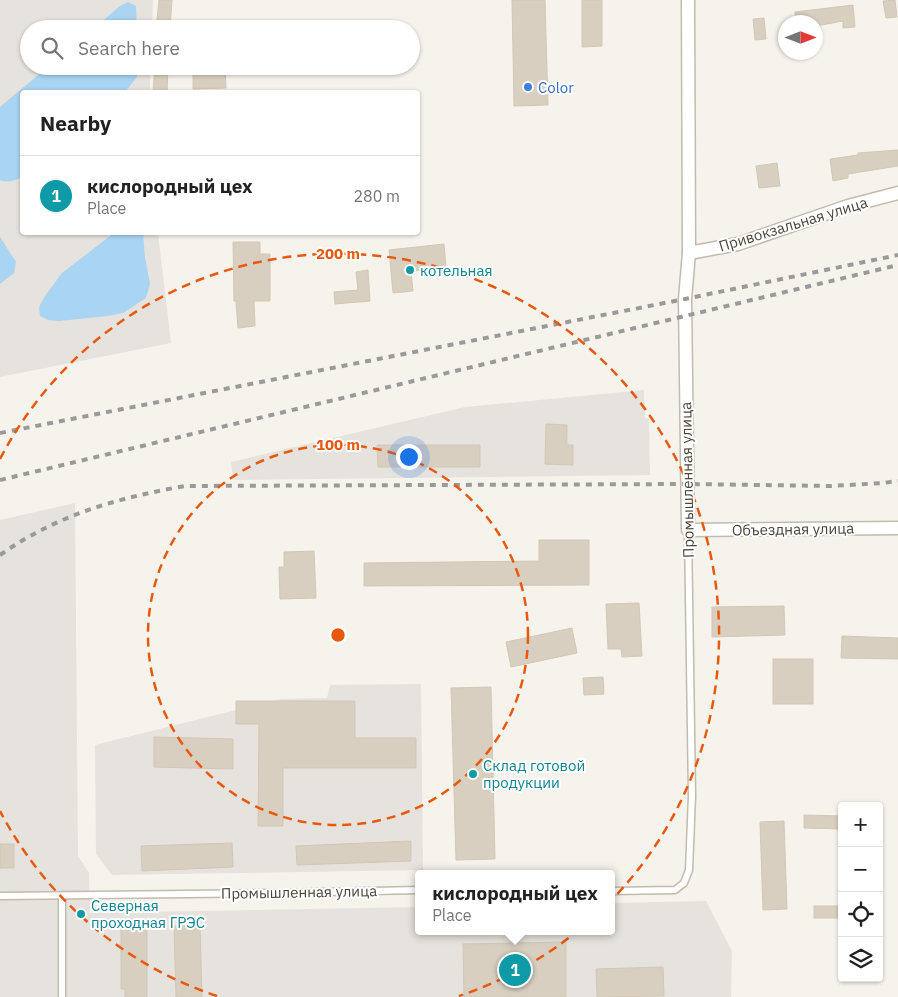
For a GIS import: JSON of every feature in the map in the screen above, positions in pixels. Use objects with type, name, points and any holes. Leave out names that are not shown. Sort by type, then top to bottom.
[{"type":"street","name":"Промышленная улица","points":[[688,0],[689,253],[685,299],[688,530]]},
{"type":"street","name":"Привокзальная улица","points":[[689,253],[738,244],[848,206],[898,194]]},
{"type":"street","name":"Объездная улица","points":[[688,530],[898,528]]},
{"type":"lane","name":"Промышленная улица","points":[[615,890],[675,890],[684,883],[688,870],[692,796],[688,530]]},
{"type":"lane","name":"Промышленная улица","points":[[0,896],[415,890]]},
{"type":"lane","points":[[62,896],[62,997]]},
{"type":"shaded area","points":[[0,0],[153,0],[152,20],[20,20],[20,75],[150,75],[150,90],[20,90],[20,235],[158,235],[171,343],[0,377]]},
{"type":"shaded area","points":[[644,390],[645,418],[649,419],[650,475],[233,480],[231,462],[465,407]]},
{"type":"shaded area","points":[[75,503],[78,856],[89,873],[90,913],[415,907],[415,935],[615,935],[615,903],[706,901],[732,951],[731,997],[0,997],[0,520]]},
{"type":"shaded area","points":[[421,684],[423,870],[112,875],[96,854],[95,745],[280,699],[327,698],[330,685]]},
{"type":"water","points":[[128,2],[136,6],[137,20],[104,20],[120,6]]},
{"type":"water","points":[[38,75],[137,75],[127,90],[20,90]]},
{"type":"water","points":[[20,90],[20,178],[11,181],[0,180],[0,107]]},
{"type":"water","points":[[111,235],[143,235],[150,284],[146,298],[123,313],[59,321],[48,320],[40,316],[39,307],[62,273]]},
{"type":"water","points":[[0,237],[16,262],[14,273],[0,284]]},
{"type":"building","points":[[159,0],[172,0],[171,20],[157,20]]},
{"type":"building","points":[[512,0],[545,0],[548,105],[514,106]]},
{"type":"building","points":[[582,0],[602,0],[602,46],[582,47]]},
{"type":"building","points":[[895,0],[897,17],[886,18],[883,1]]},
{"type":"building","points":[[853,5],[855,27],[843,28],[843,21],[823,25],[823,15],[795,15],[795,12]]},
{"type":"building","points":[[764,18],[766,39],[755,40],[753,19]]},
{"type":"building","points":[[154,75],[168,75],[167,90],[153,90]]},
{"type":"building","points":[[193,75],[225,75],[226,88],[193,89]]},
{"type":"building","points":[[898,150],[898,166],[848,174],[848,178],[833,181],[830,159],[858,155],[858,153]]},
{"type":"building","points":[[777,163],[780,186],[759,188],[756,166]]},
{"type":"building","points":[[233,242],[260,242],[260,254],[270,254],[270,301],[254,301],[255,326],[238,328],[236,301],[234,301]]},
{"type":"building","name":"котельная","points":[[444,244],[446,268],[411,271],[413,291],[393,293],[389,250]]},
{"type":"building","points":[[368,270],[370,301],[335,304],[334,292],[358,290],[356,272]]},
{"type":"building","points":[[546,424],[567,425],[567,445],[573,445],[573,465],[545,464]]},
{"type":"building","points":[[377,445],[480,445],[480,467],[378,467]]},
{"type":"building","points":[[539,540],[589,540],[589,585],[364,586],[364,563],[539,561]]},
{"type":"building","points":[[314,551],[316,598],[280,599],[279,567],[284,567],[284,552]]},
{"type":"building","points":[[639,603],[642,656],[622,657],[621,649],[608,649],[606,604]]},
{"type":"building","points":[[784,606],[785,635],[712,637],[712,607]]},
{"type":"building","points":[[572,628],[577,653],[511,667],[506,642]]},
{"type":"building","points":[[842,636],[898,638],[898,659],[841,658]]},
{"type":"building","points":[[773,659],[813,659],[813,704],[773,704]]},
{"type":"building","points":[[603,677],[604,694],[584,695],[583,678]]},
{"type":"building","name":"Склад готовой продукции","points":[[491,687],[495,859],[456,860],[451,688]]},
{"type":"building","points":[[236,701],[355,701],[355,738],[416,738],[416,768],[283,768],[283,826],[258,826],[259,724],[236,724]]},
{"type":"building","points":[[154,737],[233,739],[233,769],[154,767]]},
{"type":"building","points":[[804,815],[838,816],[838,829],[804,828]]},
{"type":"building","points":[[784,821],[787,909],[763,910],[760,822]]},
{"type":"building","points":[[411,841],[411,861],[297,865],[296,846]]},
{"type":"building","points":[[232,843],[233,867],[142,871],[141,846]]},
{"type":"building","points":[[0,844],[14,844],[14,868],[0,868]]},
{"type":"building","points":[[814,906],[838,906],[838,918],[814,918]]},
{"type":"building","points":[[121,919],[147,919],[147,997],[125,997],[125,989],[121,989]]},
{"type":"building","points":[[200,925],[202,997],[176,997],[174,926]]},
{"type":"building","points":[[566,942],[566,997],[464,997],[463,944]]},
{"type":"building","points":[[663,967],[664,996],[597,997],[596,969]]},
{"type":"railway","points":[[0,433],[685,299],[898,255]]},
{"type":"railway","points":[[0,480],[898,265]]},
{"type":"railway","points":[[0,555],[43,529],[88,510],[135,496],[185,486],[687,484],[831,486],[898,481]]},
{"type":"place","name":"Color","points":[[528,87]]},
{"type":"place","name":"котельная","points":[[410,270]]},
{"type":"place","name":"Склад готовой продукции","points":[[473,774]]},
{"type":"place","name":"Северная проходная ГРЭС","points":[[81,914]]},
{"type":"place","name":"кислородный цех","points":[[515,970]]}]
